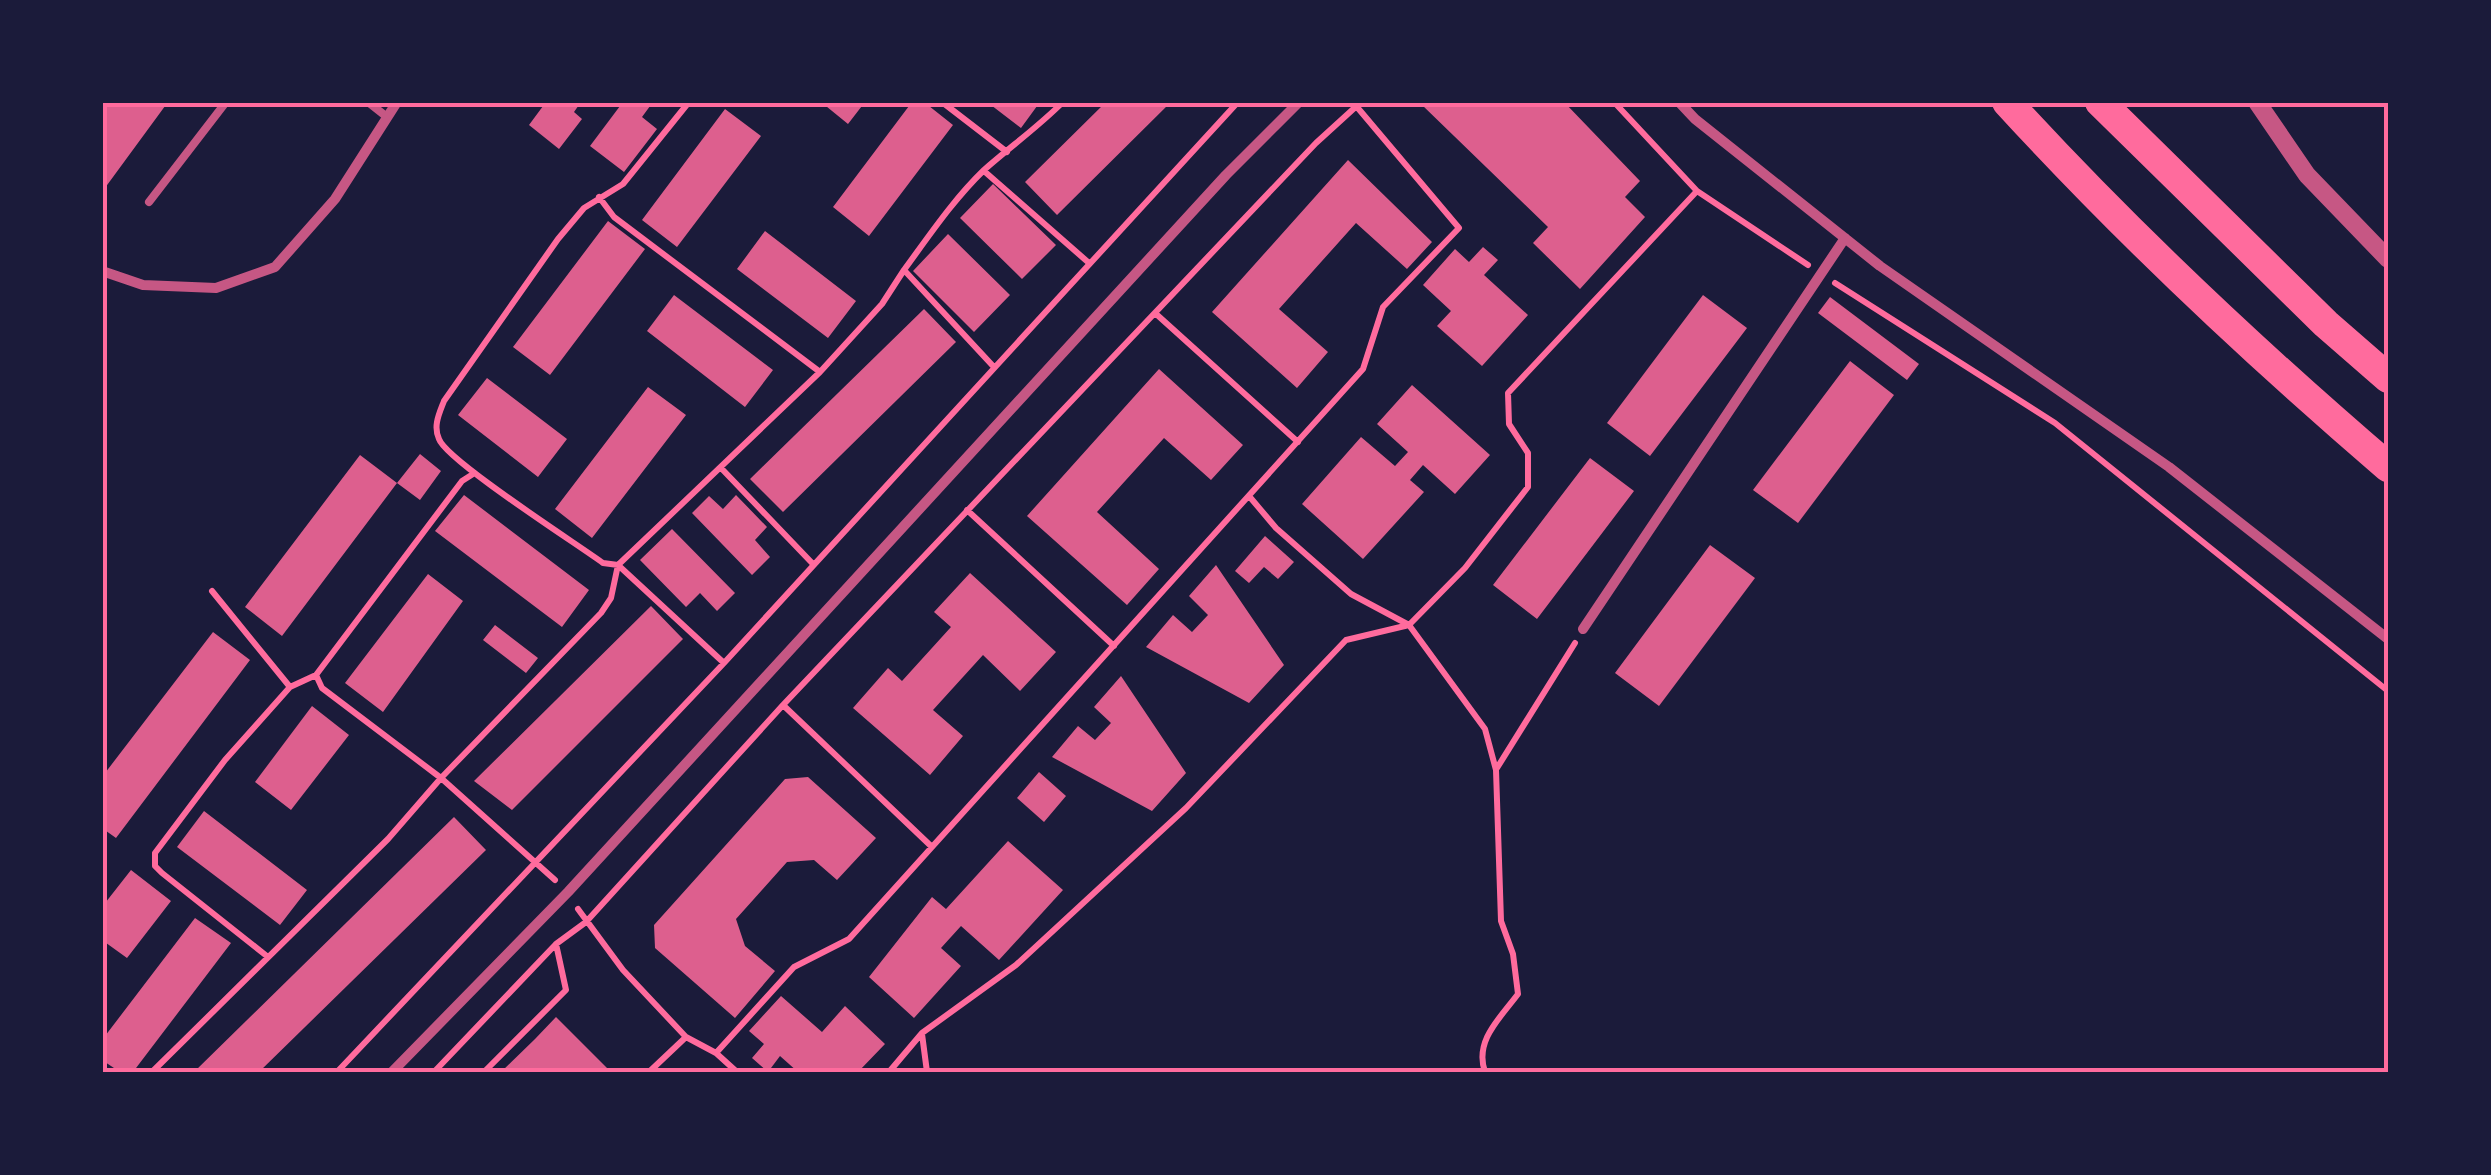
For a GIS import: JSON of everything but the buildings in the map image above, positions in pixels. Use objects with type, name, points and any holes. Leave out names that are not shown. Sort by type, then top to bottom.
[{"type":"highway","points":[[2006,102],[2065,166],[2281,375],[2388,467]]},
{"type":"highway","points":[[2100,102],[2326,324],[2388,378]]},
{"type":"street","points":[[102,271],[143,285],[216,288],[275,267],[335,198],[396,102]]},
{"type":"street","points":[[392,1072],[568,892],[1226,175],[1299,102]]},
{"type":"street","points":[[1679,102],[1694,119],[1845,238],[2168,466],[2388,639]]},
{"type":"street","points":[[2258,102],[2307,175],[2388,260]]},
{"type":"street","points":[[1583,629],[1845,238]]},
{"type":"lane","points":[[149,202],[226,102]]},
{"type":"lane","points":[[368,102],[387,117]]},
{"type":"path","points":[[689,102],[623,184],[584,208],[558,239],[444,402],[436,420],[439,442],[473,474],[603,563],[618,566],[724,663]]},
{"type":"path","points":[[942,102],[1007,152]]},
{"type":"path","points":[[152,1072],[374,852],[601,613],[611,598],[618,566],[820,372],[882,304],[935,227],[984,171],[1063,102]]},
{"type":"path","points":[[337,1072],[724,663],[1238,102]]},
{"type":"path","points":[[1614,102],[1697,191],[2055,423],[2388,691]]},
{"type":"path","points":[[434,1072],[556,944],[586,922],[782,705],[1316,142],[1359,104],[1459,228],[1383,308],[1363,369],[1298,442],[849,939],[794,967],[716,1053]]},
{"type":"path","points":[[984,171],[1088,263]]},
{"type":"path","points":[[890,1072],[922,1033],[1016,965],[1186,808],[1346,640],[1409,625],[1466,568],[1528,486],[1528,453],[1509,424],[1508,393],[1697,191]]},
{"type":"path","points":[[599,197],[614,216],[820,372]]},
{"type":"path","points":[[904,270],[993,366]]},
{"type":"path","points":[[1155,312],[1298,442]]},
{"type":"path","points":[[721,468],[813,564]]},
{"type":"path","points":[[268,957],[154,866],[155,853],[225,760],[290,687],[316,675],[462,481],[473,474]]},
{"type":"path","points":[[1249,496],[1276,528],[1351,594],[1409,625],[1486,729],[1496,770],[1501,921],[1513,954],[1518,994],[1484,1040],[1485,1072]]},
{"type":"path","points":[[967,510],[1114,646]]},
{"type":"path","points":[[212,590],[290,687]]},
{"type":"path","points":[[1496,770],[1583,629]]},
{"type":"path","points":[[316,675],[322,688],[442,778],[538,862],[568,892],[623,970],[686,1037],[716,1053],[736,1072]]},
{"type":"path","points":[[782,705],[932,848]]},
{"type":"path","points":[[484,1072],[566,990],[556,944]]},
{"type":"path","points":[[922,1033],[926,1072]]},
{"type":"path","points":[[649,1072],[686,1037]]}]
